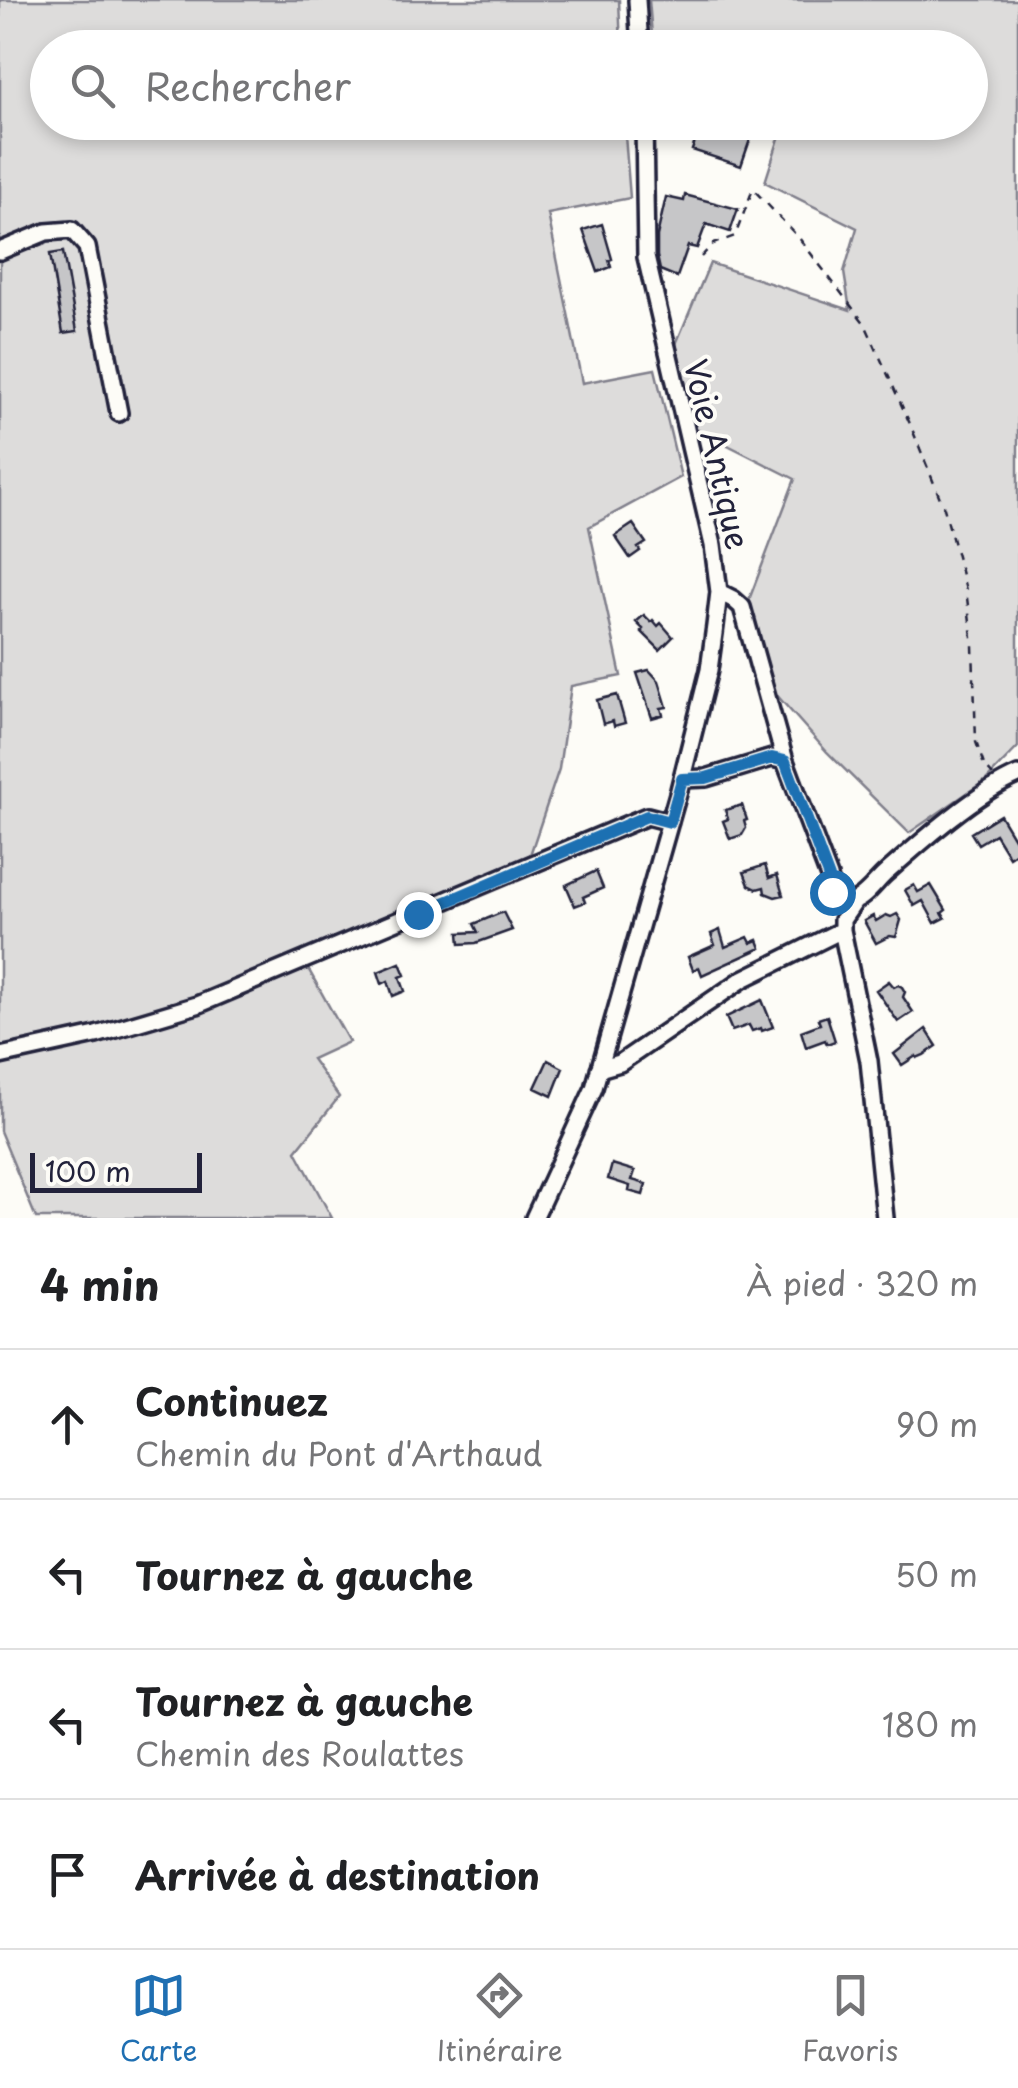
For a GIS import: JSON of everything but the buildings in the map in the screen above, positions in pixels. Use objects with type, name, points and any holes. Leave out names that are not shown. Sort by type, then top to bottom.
[{"type":"street","points":[[637,0],[639,30]]},
{"type":"street","name":"Voie Antique","points":[[534,1218],[594,1088],[680,787],[709,670],[719,592],[713,545],[646,257],[644,140]]},
{"type":"street","points":[[0,251],[46,232],[72,230],[87,247],[119,413]]},
{"type":"street","points":[[719,592],[742,607],[785,761],[835,895],[869,1060],[886,1218]]},
{"type":"street","points":[[680,787],[772,758],[785,761]]},
{"type":"street","points":[[599,1070],[620,1063],[743,980],[842,925],[855,901],[945,823],[1000,783],[1018,775]]},
{"type":"street","points":[[0,1056],[96,1035],[197,1005],[647,816],[670,822]]},
{"type":"street","points":[[829,878],[850,892],[861,892],[874,885]]},
{"type":"street","points":[[835,895],[841,901],[855,901]]},
{"type":"path","points":[[701,257],[714,244],[735,236],[753,189],[798,238],[865,324],[944,508],[966,590],[973,645],[976,742],[984,765],[1000,783]]},
{"type":"shaded area","points":[[0,0],[619,0],[620,30],[30,30],[30,140],[625,140],[630,198],[548,214],[582,383],[655,369],[681,477],[589,527],[621,676],[571,686],[559,769],[530,855],[300,954],[349,1042],[312,1059],[339,1097],[296,1151],[332,1218],[36,1218],[0,1131]]},
{"type":"shaded area","points":[[649,0],[1018,0],[1018,747],[986,780],[909,833],[827,752],[775,693],[747,605],[795,479],[696,429],[676,344],[710,263],[850,310],[844,272],[857,228],[765,182],[778,140],[988,140],[988,30],[652,30]]},
{"type":"route","points":[[418,914],[647,816],[670,822],[682,779],[706,778],[772,758],[785,761],[832,892]]}]
